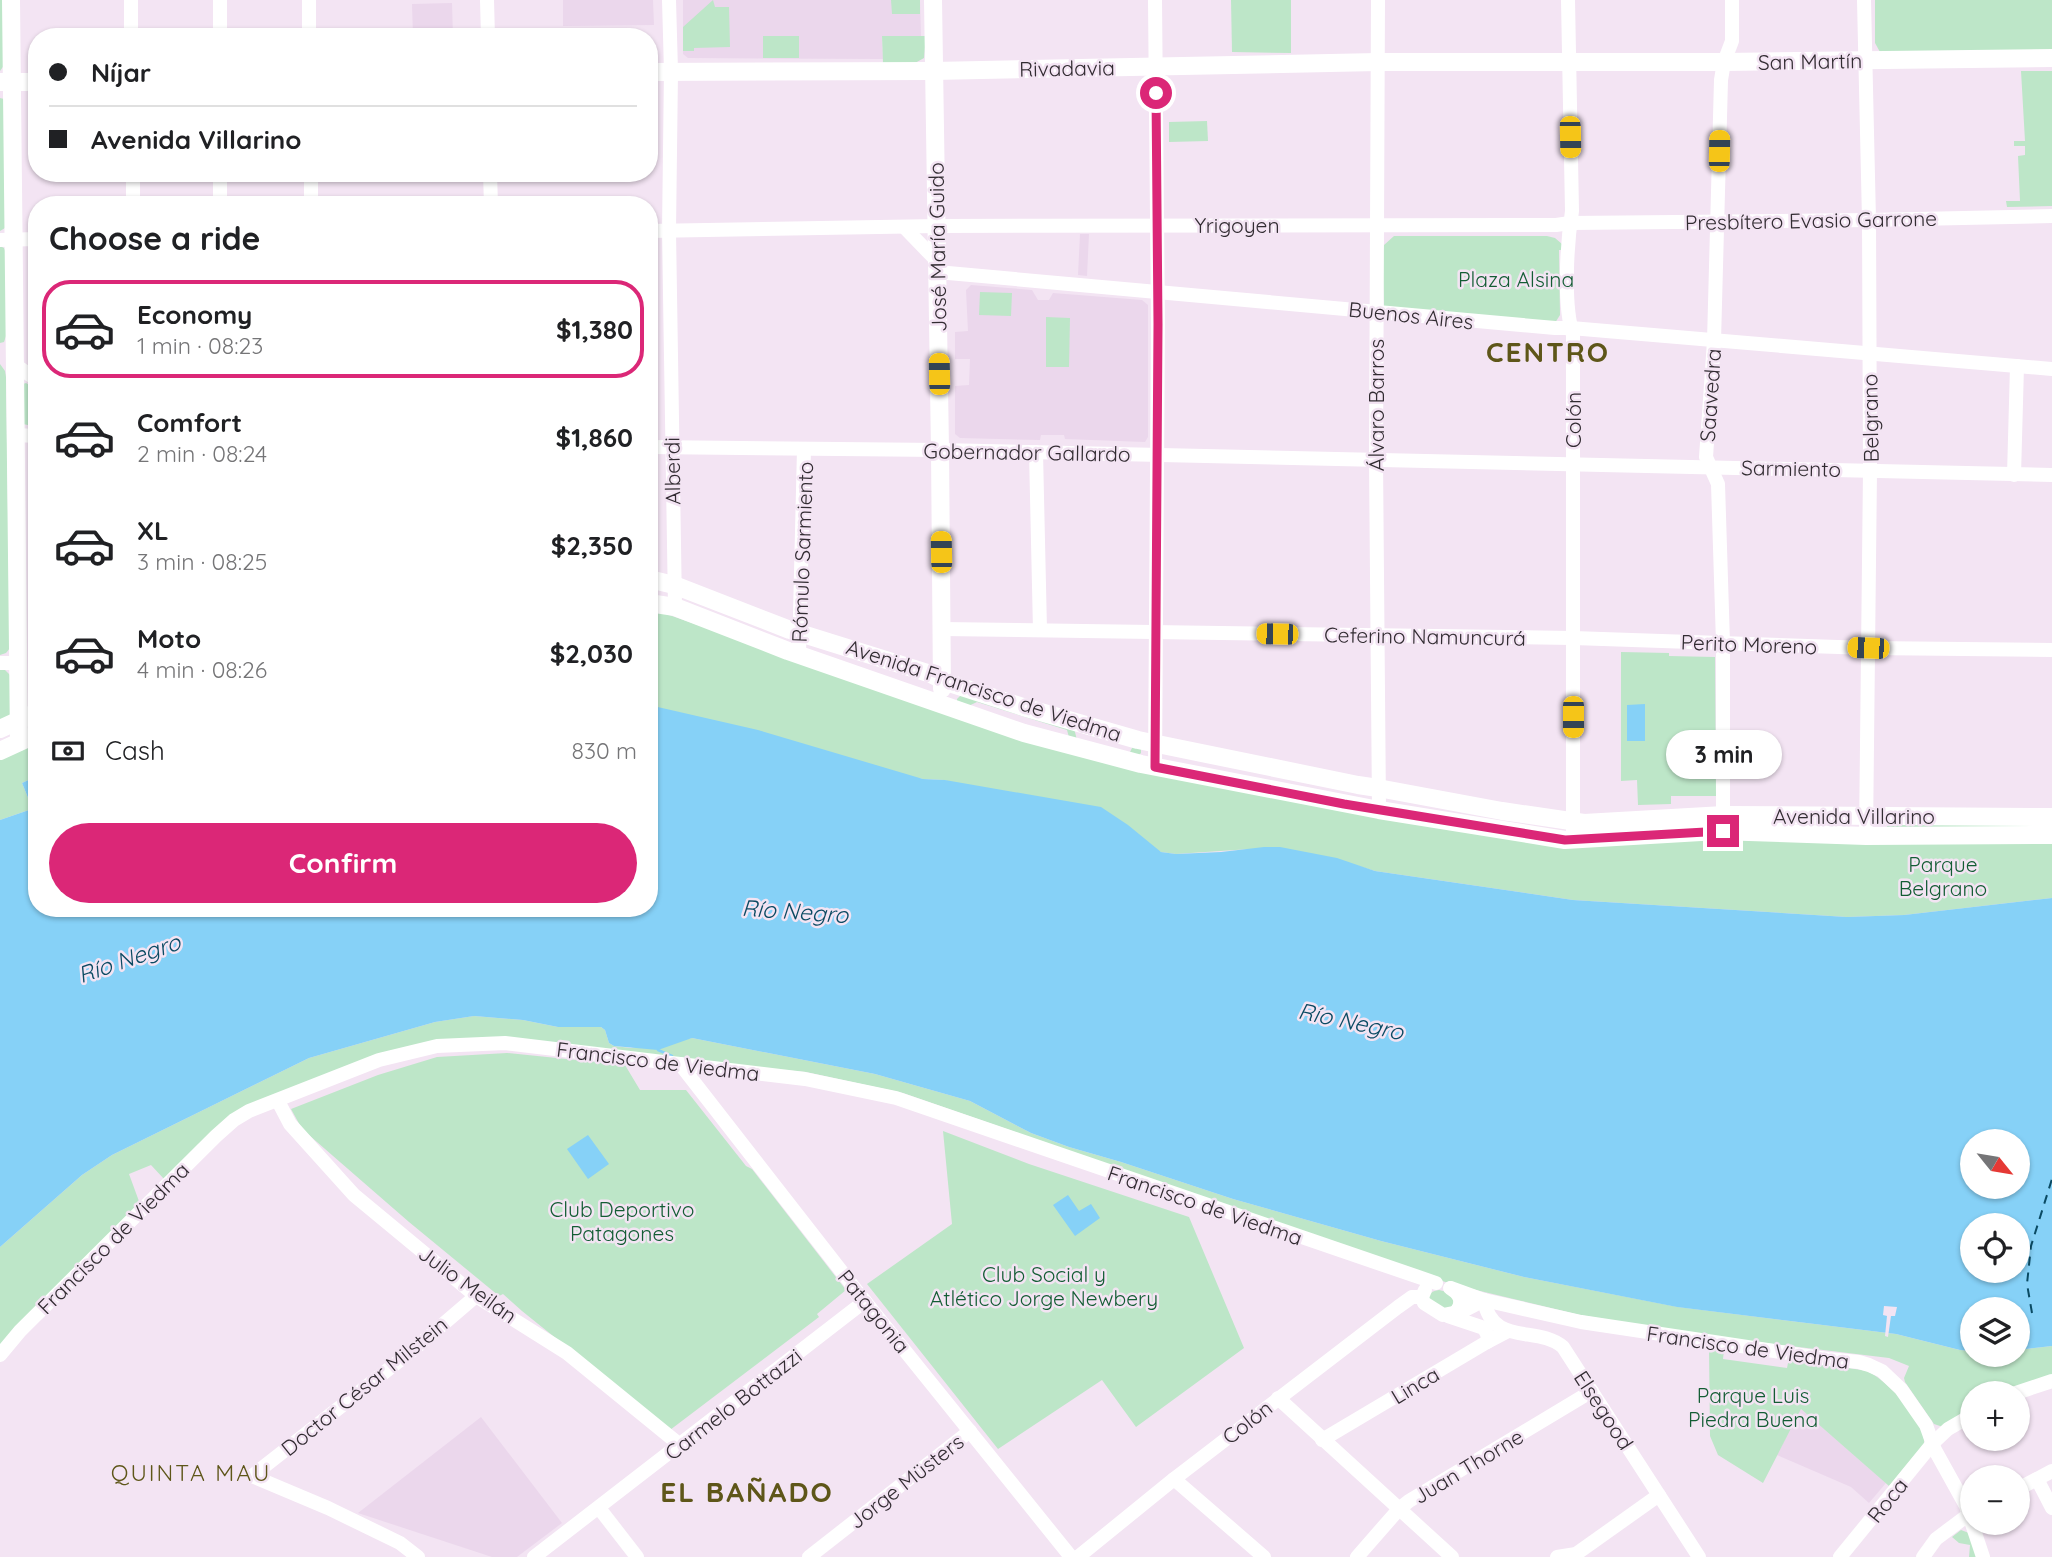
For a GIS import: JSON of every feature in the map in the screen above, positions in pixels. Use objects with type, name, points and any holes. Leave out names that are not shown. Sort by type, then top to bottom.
[{"type":"main road","points":[[10,0],[6,82],[7,359],[15,435],[9,663],[19,720],[19,742]]},
{"type":"main road","name":"José María Guido","points":[[933,0],[941,704]]},
{"type":"main road","name":"San Martín","points":[[1569,62],[2052,58]]},
{"type":"main road","name":"Rivadavia","points":[[658,72],[933,71],[1378,62],[1569,62]]},
{"type":"main road","points":[[6,82],[28,82]]},
{"type":"main road","name":"Avenida Francisco de Viedma","points":[[658,581],[1023,707],[1155,743],[1358,785],[1573,821]]},
{"type":"main road","name":"Avenida Francisco de Viedma","points":[[658,604],[675,607],[799,655],[1024,733],[1155,767],[1379,810],[1573,840]]},
{"type":"main road","points":[[0,729],[28,716]]},
{"type":"main road","points":[[0,751],[28,738]]},
{"type":"main road","name":"Avenida Villarino","points":[[1573,821],[1723,823],[1866,817],[2052,817]]},
{"type":"main road","name":"Avenida Villarino","points":[[1573,840],[1723,823],[1866,836],[2052,835]]},
{"type":"street","points":[[131,0],[131,28]]},
{"type":"street","points":[[220,0],[220,28]]},
{"type":"street","points":[[309,0],[309,28]]},
{"type":"street","points":[[487,0],[488,28]]},
{"type":"street","name":"Alberdi","points":[[669,0],[671,447],[675,607]]},
{"type":"street","points":[[1155,0],[1158,292],[1155,767]]},
{"type":"street","name":"Álvaro Barros","points":[[1378,0],[1376,459],[1379,810]]},
{"type":"street","name":"Colón","points":[[1568,0],[1572,211],[1568,239],[1568,305],[1573,335],[1573,840]]},
{"type":"street","name":"Saavedra","points":[[1723,823],[1723,643],[1718,484],[1706,457],[1714,341],[1721,80],[1732,41],[1732,0]]},
{"type":"street","name":"Belgrano","points":[[1864,0],[1869,220],[1870,470],[1866,836]]},
{"type":"street","name":"Presbítero Evasio Garrone","points":[[1570,223],[2052,216]]},
{"type":"street","name":"Yrigoyen","points":[[658,231],[937,226],[1570,223]]},
{"type":"street","points":[[904,227],[937,266]]},
{"type":"street","points":[[7,239],[28,239]]},
{"type":"street","name":"Buenos Aires","points":[[937,266],[1158,292],[2052,369]]},
{"type":"street","points":[[7,359],[28,374]]},
{"type":"street","points":[[2014,475],[2018,366]]},
{"type":"street","points":[[15,435],[28,436]]},
{"type":"street","name":"Gobernador Gallardo","points":[[658,447],[940,450],[1572,465]]},
{"type":"street","name":"Rómulo Sarmiento","points":[[799,655],[804,450]]},
{"type":"street","points":[[1036,453],[1040,630]]},
{"type":"street","name":"Sarmiento","points":[[1572,465],[2052,474]]},
{"type":"street","name":"Ceferino Namuncurá","points":[[942,629],[1573,638]]},
{"type":"street","name":"Perito Moreno","points":[[1573,638],[1868,648],[2052,650]]},
{"type":"street","name":"Francisco de Viedma","points":[[0,1355],[20,1331],[216,1136],[249,1111],[379,1060],[437,1046],[505,1042],[805,1079],[896,1098],[1484,1300],[1581,1322],[1869,1365],[1882,1371],[1901,1389],[1926,1425],[1960,1493]]},
{"type":"street","name":"Patagonia","points":[[680,1064],[865,1301],[1071,1557]]},
{"type":"street","name":"Julio Meilán","points":[[278,1101],[290,1124],[354,1195],[476,1296],[567,1353],[680,1445]]},
{"type":"street","name":"Francisco de Viedma","points":[[1398,1271],[1422,1295],[1427,1307],[1449,1314]]},
{"type":"street","points":[[1422,1295],[1436,1283]]},
{"type":"street","points":[[1449,1314],[1459,1308],[1460,1299],[1459,1294],[1451,1288]]},
{"type":"street","name":"Colón","points":[[1078,1557],[1278,1398],[1405,1302],[1422,1295]]},
{"type":"street","name":"Doctor César Milstein","points":[[418,1557],[400,1543],[328,1508],[252,1476],[413,1350],[476,1296]]},
{"type":"street","points":[[1449,1314],[1471,1308],[1484,1300],[1491,1319],[1508,1331]]},
{"type":"street","name":"Carmelo Bottazzi","points":[[534,1557],[865,1301]]},
{"type":"street","points":[[1449,1314],[1484,1328],[1488,1336],[1487,1342]]},
{"type":"street","name":"Linca","points":[[1322,1440],[1508,1331]]},
{"type":"street","name":"Elsegood","points":[[1508,1331],[1555,1341],[1561,1345],[1699,1557]]},
{"type":"street","points":[[2030,1389],[2052,1381]]},
{"type":"street","name":"Juan Thorne","points":[[1357,1557],[1399,1509],[1420,1494],[1592,1391]]},
{"type":"street","points":[[1278,1398],[1452,1557]]},
{"type":"street","name":"Roca","points":[[1840,1557],[1933,1443],[1960,1422]]},
{"type":"street","name":"Jorge Müsters","points":[[809,1557],[970,1431]]},
{"type":"street","points":[[2030,1483],[2052,1471]]},
{"type":"street","points":[[1174,1479],[1264,1557]]},
{"type":"street","points":[[2037,1479],[2052,1508]]},
{"type":"street","points":[[1557,1557],[1576,1554],[1660,1495]]},
{"type":"street","points":[[599,1508],[637,1557]]},
{"type":"street","points":[[1923,1557],[1936,1539],[1960,1521]]},
{"type":"street","name":"Francisco de Viedma","points":[[1977,1535],[1983,1557]]},
{"type":"shaded area","points":[[563,0],[653,0],[654,25],[563,26]]},
{"type":"shaded area","points":[[683,0],[920,0],[921,36],[882,37],[883,59],[688,58],[683,54]]},
{"type":"shaded area","points":[[452,3],[453,28],[413,28],[412,4]]},
{"type":"shaded area","points":[[1080,234],[1089,234],[1087,276],[1078,275]]},
{"type":"shaded area","points":[[971,285],[1032,290],[1038,300],[1049,300],[1053,293],[1142,300],[1148,305],[1148,437],[1145,442],[1065,439],[1064,435],[1041,435],[1040,440],[960,438],[955,434],[955,386],[969,385],[970,359],[955,359],[955,332],[968,331],[966,290]]},
{"type":"shaded area","points":[[1801,1409],[1886,1483],[1869,1503],[1851,1487],[1777,1455]]},
{"type":"shaded area","points":[[481,1417],[562,1523],[517,1557],[492,1557],[358,1513]]},
{"type":"green space","points":[[0,0],[3,0],[5,64],[0,71]]},
{"type":"green space","points":[[713,0],[715,7],[729,7],[730,47],[683,51],[683,27]]},
{"type":"green space","points":[[891,0],[920,0],[920,14],[892,14]]},
{"type":"green space","points":[[1231,0],[1291,0],[1291,53],[1232,52]]},
{"type":"green space","points":[[1875,0],[2052,0],[2052,52],[1880,52],[1875,43]]},
{"type":"green space","points":[[763,36],[799,36],[799,58],[763,58]]},
{"type":"green space","points":[[882,36],[926,36],[924,58],[915,63],[883,63]]},
{"type":"green space","points":[[2021,71],[2052,71],[2052,206],[2007,207],[2006,201],[2020,201],[2018,156],[2025,155],[2025,146],[2014,146],[2014,141],[2025,141]]},
{"type":"green space","points":[[0,98],[4,99],[6,222],[5,228],[0,231]]},
{"type":"green space","points":[[1207,121],[1208,141],[1169,142],[1169,122]]},
{"type":"green space","name":"Plaza Alsina","points":[[1394,236],[1555,238],[1562,244],[1563,250],[1559,250],[1560,315],[1555,323],[1384,306],[1382,253],[1384,245]]},
{"type":"green space","points":[[0,246],[6,253],[6,336],[4,342],[0,343]]},
{"type":"green space","points":[[980,292],[1012,293],[1011,316],[979,315]]},
{"type":"green space","points":[[1046,317],[1070,318],[1069,367],[1046,367]]},
{"type":"green space","points":[[0,364],[6,377],[10,648],[0,655]]},
{"type":"green space","points":[[23,384],[28,384],[28,425],[23,424]]},
{"type":"green space","name":"Parque Belgrano","points":[[658,611],[1023,738],[1560,847],[1714,839],[2052,840],[2052,898],[1904,915],[1847,917],[1573,900],[1375,871],[1329,857],[1250,849],[1176,854],[1161,852],[944,780],[923,779],[658,730]]},
{"type":"green space","points":[[1621,652],[1715,657],[1716,796],[1671,796],[1671,804],[1638,805],[1637,780],[1621,781]]},
{"type":"green space","points":[[0,670],[5,670],[10,675],[11,711],[0,723]]},
{"type":"green space","points":[[961,695],[1074,728],[1077,740],[1129,754],[1134,744],[1141,748],[1141,753],[1137,757],[1070,741],[1067,730],[977,702],[964,708],[957,703]]},
{"type":"green space","points":[[28,743],[28,780],[22,783],[28,798],[28,810],[0,820],[0,755]]},
{"type":"green space","points":[[2052,823],[2052,828],[1887,827],[1888,825]]},
{"type":"green space","points":[[474,1016],[523,1020],[558,1027],[601,1027],[605,1030],[609,1043],[614,1046],[631,1048],[692,1038],[875,1074],[970,1101],[1031,1133],[1069,1147],[1233,1199],[1381,1241],[1524,1277],[1678,1307],[1896,1334],[1960,1350],[1960,1367],[2030,1367],[2030,1349],[2052,1346],[2052,1376],[2030,1384],[2030,1381],[1960,1381],[1960,1417],[1943,1427],[1934,1424],[1905,1382],[1909,1366],[1889,1358],[1692,1334],[1580,1315],[1451,1284],[903,1093],[806,1072],[437,1041],[243,1107],[164,1179],[151,1165],[129,1174],[140,1204],[0,1348],[0,1247],[82,1175],[112,1155],[309,1058],[435,1022]]},
{"type":"green space","name":"Club Deportivo Patagones","points":[[507,1053],[625,1065],[640,1090],[686,1090],[746,1166],[752,1169],[846,1290],[817,1314],[819,1317],[670,1430],[503,1294],[499,1296],[409,1222],[302,1129],[291,1109],[378,1075],[437,1057]]},
{"type":"green space","name":"Club Social y Atlético Jorge Newbery","points":[[943,1131],[1029,1164],[1189,1217],[1244,1348],[1136,1427],[1102,1380],[998,1449],[867,1284],[952,1224]]},
{"type":"green space","points":[[1439,1290],[1454,1298],[1453,1307],[1447,1311],[1428,1300],[1431,1293]]},
{"type":"green space","name":"Parque Luis Piedra Buena","points":[[1709,1348],[1724,1350],[1723,1359],[1787,1368],[1789,1358],[1867,1371],[1895,1392],[1913,1414],[1923,1435],[1924,1444],[1889,1486],[1801,1409],[1763,1483],[1718,1455],[1710,1436]]},
{"type":"green space","points":[[1960,1531],[1960,1535],[1970,1535],[1977,1557],[1969,1557],[1970,1545],[1959,1543],[1952,1537]]},
{"type":"water","points":[[1645,704],[1645,741],[1627,741],[1627,705]]},
{"type":"water","name":"Río Negro","points":[[658,707],[758,730],[923,779],[945,780],[1101,807],[1161,852],[1176,854],[1280,847],[1337,858],[1375,871],[1573,900],[1847,917],[1904,915],[2052,898],[2052,1346],[2030,1349],[2030,1297],[1960,1297],[1960,1350],[1896,1334],[1677,1307],[1524,1277],[1381,1241],[1233,1199],[1031,1133],[970,1101],[875,1074],[692,1038],[658,1050],[614,1046],[609,1043],[605,1030],[601,1027],[558,1027],[523,1020],[474,1016],[435,1022],[309,1058],[112,1155],[82,1175],[0,1247],[0,820],[28,810],[28,917],[658,917]]},
{"type":"water","points":[[28,780],[28,798],[22,783]]},
{"type":"water","points":[[588,1135],[609,1164],[588,1179],[567,1149]]},
{"type":"water","points":[[1068,1195],[1079,1211],[1091,1204],[1100,1218],[1075,1236],[1053,1205]]},
{"type":"pier","points":[[1884,1306],[1897,1307],[1895,1316],[1891,1316],[1888,1337],[1885,1336],[1887,1316],[1883,1315]]},
{"type":"waterway","points":[[658,1050],[672,1056]]},
{"type":"ferry route","points":[[2032,1313],[2027,1284],[2031,1246],[2052,1179]]},
{"type":"district","name":"CENTRO","points":[[1548,351]]},
{"type":"district","name":"QUINTA MAU","points":[[191,1472]]},
{"type":"district","name":"EL BAÑADO","points":[[747,1491]]},
{"type":"route","points":[[1156,93],[1158,324],[1155,767],[1344,804],[1565,840],[1723,831]]}]
